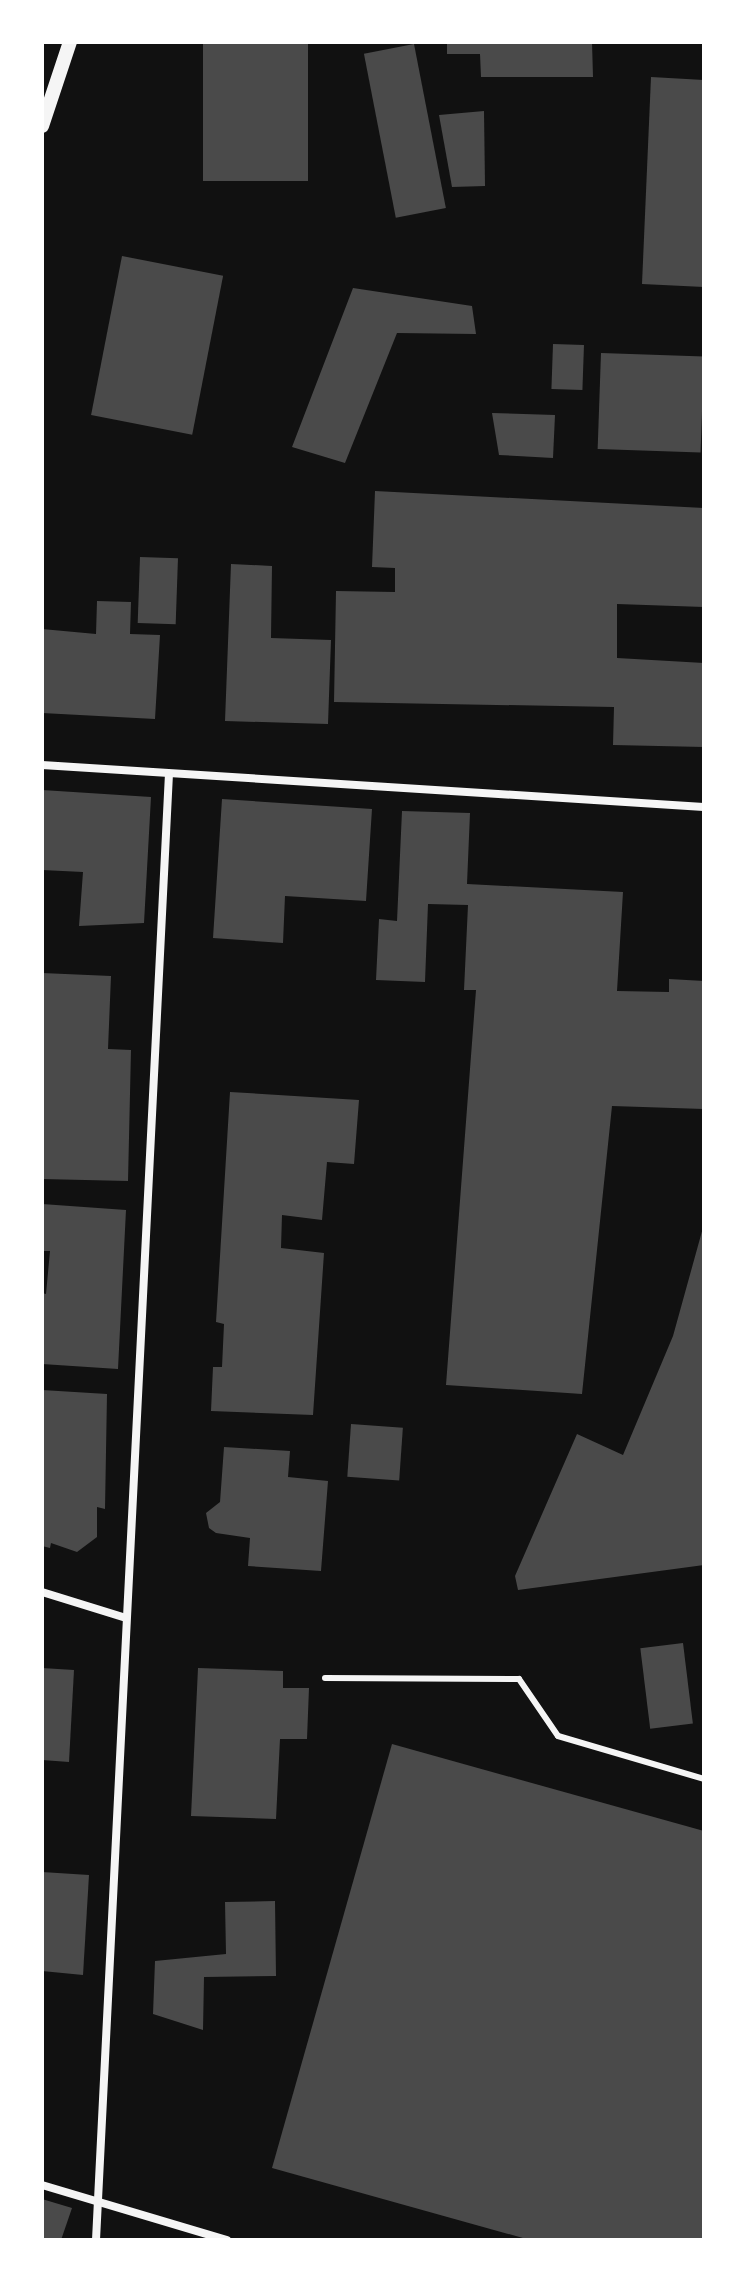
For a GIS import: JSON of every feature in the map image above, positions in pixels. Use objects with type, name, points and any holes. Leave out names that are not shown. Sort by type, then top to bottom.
[{"type":"street","points":[[42,126],[70,42]]},
{"type":"street","points":[[42,765],[704,807]]},
{"type":"street","points":[[96,2240],[169,774]]},
{"type":"street","points":[[42,1592],[126,1618]]},
{"type":"street","points":[[42,2185],[227,2240]]},
{"type":"lane","points":[[325,1678],[519,1679],[558,1736],[704,1779]]},
{"type":"building","points":[[203,42],[308,42],[308,181],[203,181]]},
{"type":"building","points":[[447,42],[592,42],[593,77],[481,77],[480,54],[447,54]]},
{"type":"building","points":[[414,44],[446,208],[396,218],[364,54]]},
{"type":"building","points":[[651,77],[704,80],[704,287],[642,284]]},
{"type":"building","points":[[484,111],[485,186],[452,187],[439,115]]},
{"type":"building","points":[[122,256],[223,276],[192,435],[91,415]]},
{"type":"building","points":[[353,288],[472,306],[476,334],[397,333],[345,463],[292,447]]},
{"type":"building","points":[[553,344],[584,345],[582,390],[551,389]]},
{"type":"building","points":[[601,353],[704,357],[701,453],[598,449]]},
{"type":"building","points":[[492,413],[555,415],[553,458],[499,455]]},
{"type":"building","points":[[375,491],[704,508],[704,607],[617,604],[617,658],[704,663],[704,747],[613,745],[614,707],[334,702],[336,591],[395,592],[395,568],[372,567]]},
{"type":"building","points":[[140,557],[178,558],[176,624],[138,623]]},
{"type":"building","points":[[231,564],[272,566],[271,638],[331,640],[328,724],[225,721]]},
{"type":"building","points":[[97,601],[131,602],[130,634],[160,635],[155,719],[42,713],[42,629],[96,634]]},
{"type":"building","points":[[42,790],[151,797],[144,923],[79,926],[83,872],[42,870]]},
{"type":"building","points":[[222,799],[372,809],[366,901],[285,896],[283,943],[213,938]]},
{"type":"building","points":[[402,811],[470,813],[467,884],[623,892],[617,991],[669,992],[669,979],[704,981],[704,1109],[612,1106],[582,1394],[446,1385],[476,990],[464,990],[468,905],[428,904],[425,982],[376,980],[379,919],[397,921]]},
{"type":"building","points":[[42,973],[111,976],[108,1049],[131,1050],[128,1181],[42,1179]]},
{"type":"building","points":[[230,1092],[359,1100],[354,1164],[327,1162],[322,1220],[282,1215],[281,1248],[324,1253],[313,1415],[211,1411],[213,1367],[222,1367],[224,1324],[216,1322]]},
{"type":"building","points":[[42,1204],[126,1210],[118,1369],[42,1364],[42,1293],[46,1294],[50,1251],[42,1251]]},
{"type":"building","points":[[704,1224],[704,1565],[518,1590],[515,1576],[577,1434],[623,1455],[673,1336]]},
{"type":"building","points":[[42,1390],[107,1394],[105,1509],[97,1507],[97,1537],[77,1552],[51,1543],[50,1548],[42,1546]]},
{"type":"building","points":[[351,1424],[403,1428],[399,1480],[347,1477]]},
{"type":"building","points":[[224,1447],[290,1451],[288,1477],[328,1481],[321,1571],[248,1566],[250,1538],[216,1533],[209,1528],[206,1513],[220,1502]]},
{"type":"building","points":[[683,1643],[693,1723],[650,1729],[640,1648]]},
{"type":"building","points":[[42,1668],[74,1670],[69,1762],[42,1760]]},
{"type":"building","points":[[198,1668],[283,1671],[283,1688],[309,1688],[307,1739],[280,1739],[276,1819],[191,1816]]},
{"type":"building","points":[[392,1744],[704,1831],[704,2240],[530,2240],[272,2168]]},
{"type":"building","points":[[42,1872],[89,1875],[83,1975],[42,1971]]},
{"type":"building","points":[[275,1901],[276,1976],[204,1977],[203,2030],[153,2014],[155,1961],[226,1954],[225,1902]]},
{"type":"building","points":[[42,2199],[72,2208],[61,2240],[42,2240]]}]
